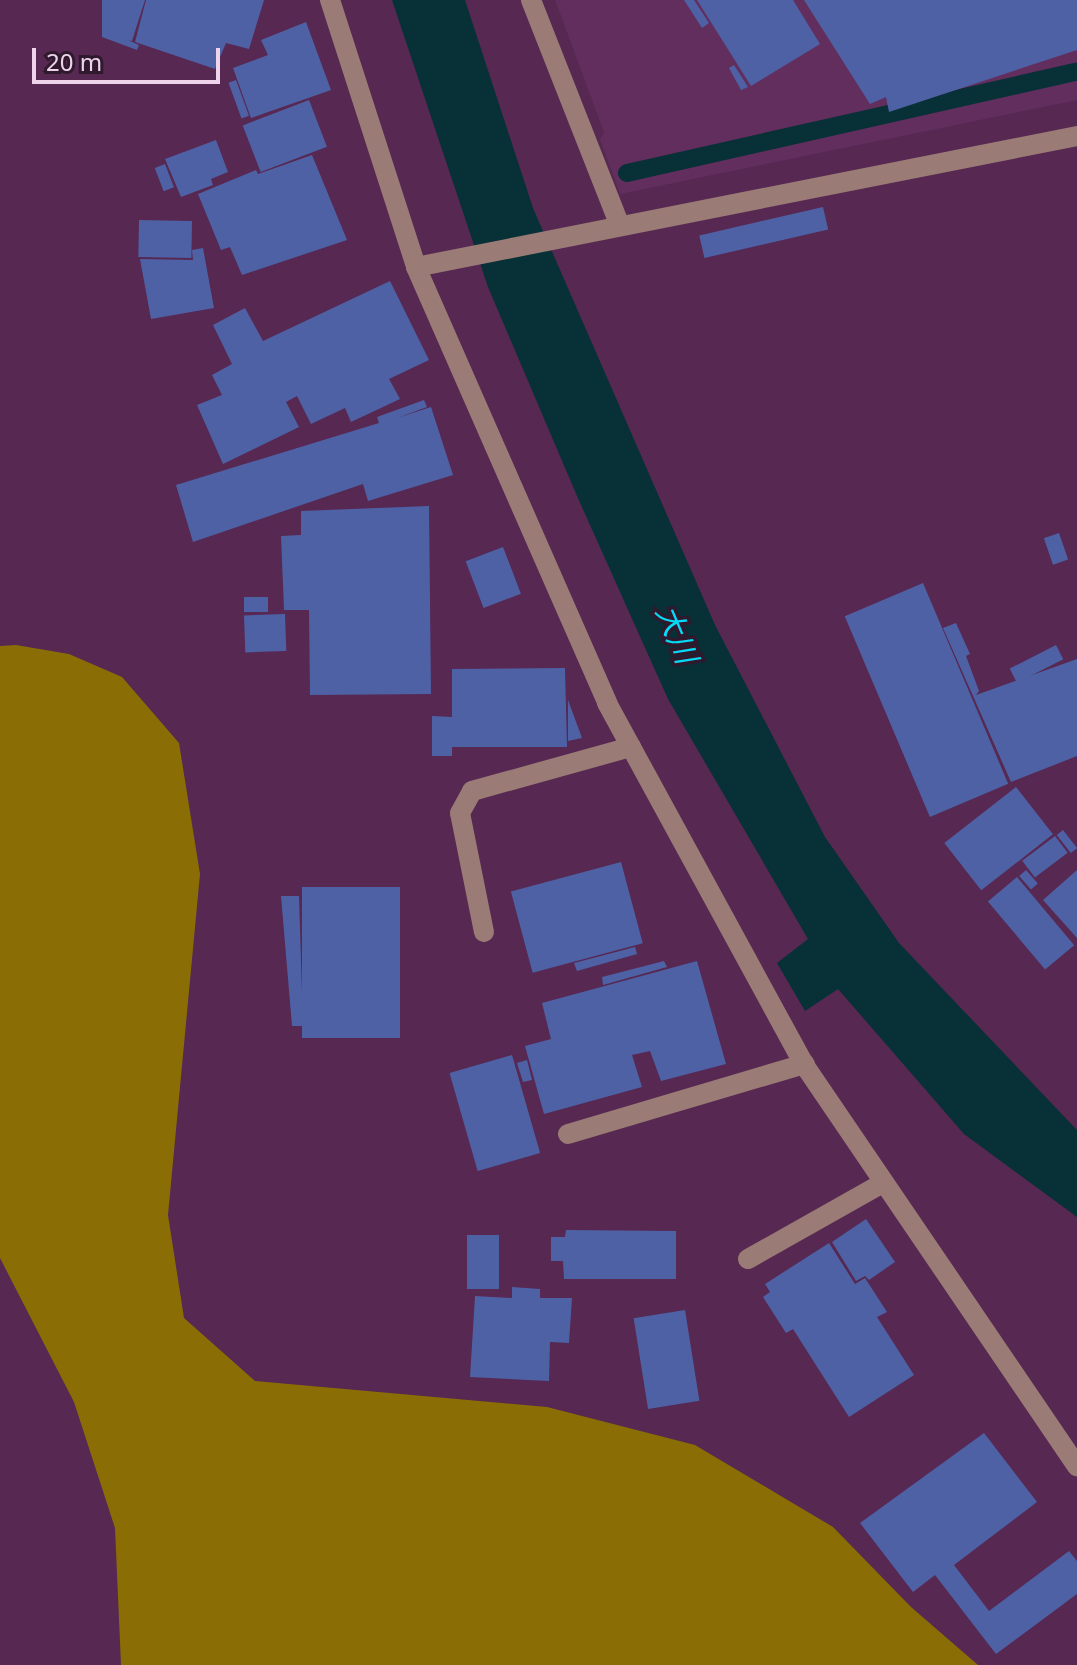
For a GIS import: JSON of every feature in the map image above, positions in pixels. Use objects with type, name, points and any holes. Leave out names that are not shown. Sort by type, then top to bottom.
[{"type":"street","points":[[330,0],[416,267],[631,747],[805,1064],[1077,1466]]},
{"type":"street","points":[[531,0],[620,226]]},
{"type":"street","points":[[416,267],[464,255],[1077,136]]},
{"type":"street","points":[[484,932],[460,813],[472,791],[631,747]]},
{"type":"street","points":[[568,1134],[805,1064]]},
{"type":"street","points":[[748,1259],[883,1183]]},
{"type":"shaded area","points":[[555,0],[1077,0],[1077,100],[620,194],[600,139],[604,132]]},
{"type":"shaded area","points":[[16,645],[69,654],[122,677],[179,743],[200,874],[168,1215],[184,1318],[255,1381],[547,1407],[695,1445],[833,1527],[911,1607],[978,1665],[121,1665],[115,1528],[74,1402],[0,1258],[0,646]]},
{"type":"water","name":"大川","points":[[392,0],[465,0],[533,208],[715,625],[825,837],[899,943],[1077,1130],[1077,1217],[964,1134],[838,989],[805,1011],[777,963],[808,939],[668,699],[577,496],[488,287]]},
{"type":"building","points":[[102,0],[145,0],[132,41],[128,40],[139,45],[137,50],[102,37]]},
{"type":"building","points":[[146,0],[264,0],[249,49],[226,43],[215,69],[135,42]]},
{"type":"building","points":[[684,0],[694,0],[709,23],[702,28]]},
{"type":"building","points":[[697,0],[793,0],[820,44],[751,86]]},
{"type":"building","points":[[804,0],[1077,0],[1077,50],[889,112],[886,97],[870,104]]},
{"type":"building","points":[[306,22],[331,90],[251,118],[233,68],[268,55],[261,40]]},
{"type":"building","points":[[734,65],[748,87],[741,90],[729,68]]},
{"type":"building","points":[[236,80],[249,116],[241,118],[228,83]]},
{"type":"building","points":[[309,100],[327,147],[261,172],[243,125]]},
{"type":"building","points":[[216,140],[228,172],[211,179],[213,185],[181,197],[165,159]]},
{"type":"building","points":[[312,155],[347,240],[242,275],[230,247],[221,250],[198,194],[256,170],[258,174]]},
{"type":"building","points":[[165,164],[174,187],[164,191],[155,168]]},
{"type":"building","points":[[823,207],[828,229],[704,258],[699,236]]},
{"type":"building","points":[[139,220],[192,221],[191,258],[138,257]]},
{"type":"building","points":[[203,248],[214,308],[151,319],[140,259],[193,260],[192,250]]},
{"type":"building","points":[[390,281],[429,360],[389,379],[400,399],[351,422],[345,408],[311,424],[297,396],[286,402],[299,427],[223,464],[197,405],[222,395],[212,375],[232,364],[213,325],[245,308],[263,341]]},
{"type":"building","points":[[424,400],[427,407],[397,418],[431,407],[453,475],[368,501],[363,484],[193,542],[176,485],[379,423],[377,417]]},
{"type":"building","points":[[429,506],[431,694],[310,695],[309,610],[284,610],[281,536],[301,535],[301,511]]},
{"type":"building","points":[[1059,533],[1068,559],[1053,565],[1044,538]]},
{"type":"building","points":[[503,547],[521,594],[484,608],[466,561]]},
{"type":"building","points":[[923,583],[1008,784],[930,817],[845,616]]},
{"type":"building","points":[[244,597],[268,597],[268,612],[244,612]]},
{"type":"building","points":[[285,614],[286,651],[245,652],[244,615]]},
{"type":"building","points":[[956,623],[970,654],[966,656],[979,691],[976,695],[1077,659],[1077,756],[1011,782],[943,628]]},
{"type":"building","points":[[1056,645],[1063,659],[1017,683],[1010,669]]},
{"type":"building","points":[[565,668],[567,747],[452,747],[452,756],[432,756],[432,716],[452,717],[452,669]]},
{"type":"building","points":[[568,700],[582,738],[568,741]]},
{"type":"building","points":[[1016,787],[1053,834],[981,890],[944,843]]},
{"type":"building","points":[[1063,830],[1077,848],[1071,853],[1057,835]]},
{"type":"building","points":[[1055,836],[1068,853],[1035,877],[1022,861]]},
{"type":"building","points":[[621,862],[643,943],[533,973],[511,892]]},
{"type":"building","points":[[1026,870],[1038,884],[1031,889],[1019,876]]},
{"type":"building","points":[[1077,870],[1077,938],[1043,900]]},
{"type":"building","points":[[1017,877],[1074,945],[1045,970],[988,901]]},
{"type":"building","points":[[302,887],[400,887],[400,1038],[302,1038]]},
{"type":"building","points":[[281,896],[299,896],[303,1026],[292,1026]]},
{"type":"building","points":[[635,947],[637,954],[577,971],[574,963]]},
{"type":"building","points":[[664,961],[667,967],[603,985],[602,977]]},
{"type":"building","points":[[697,961],[726,1064],[661,1081],[650,1051],[632,1055],[642,1087],[544,1114],[525,1046],[551,1039],[542,1003]]},
{"type":"building","points":[[512,1055],[540,1153],[478,1171],[450,1073]]},
{"type":"building","points":[[527,1060],[532,1080],[523,1082],[517,1063]]},
{"type":"building","points":[[866,1219],[895,1262],[869,1280],[865,1276],[856,1281],[832,1242]]},
{"type":"building","points":[[566,1230],[676,1231],[676,1279],[564,1279],[563,1261],[551,1261],[551,1237],[565,1237]]},
{"type":"building","points":[[467,1235],[499,1235],[499,1289],[467,1289]]},
{"type":"building","points":[[829,1243],[855,1284],[865,1278],[887,1312],[877,1317],[914,1375],[849,1417],[793,1329],[786,1333],[763,1297],[770,1292],[765,1284]]},
{"type":"building","points":[[512,1287],[540,1289],[540,1298],[572,1298],[569,1343],[550,1342],[549,1381],[470,1377],[475,1296],[512,1298]]},
{"type":"building","points":[[685,1310],[699,1401],[648,1409],[634,1318]]},
{"type":"building","points":[[984,1433],[1037,1502],[954,1565],[989,1611],[1069,1551],[1077,1561],[1077,1594],[996,1654],[935,1575],[913,1592],[860,1523]]},
{"type":"waterway","points":[[627,173],[1077,72]]}]
